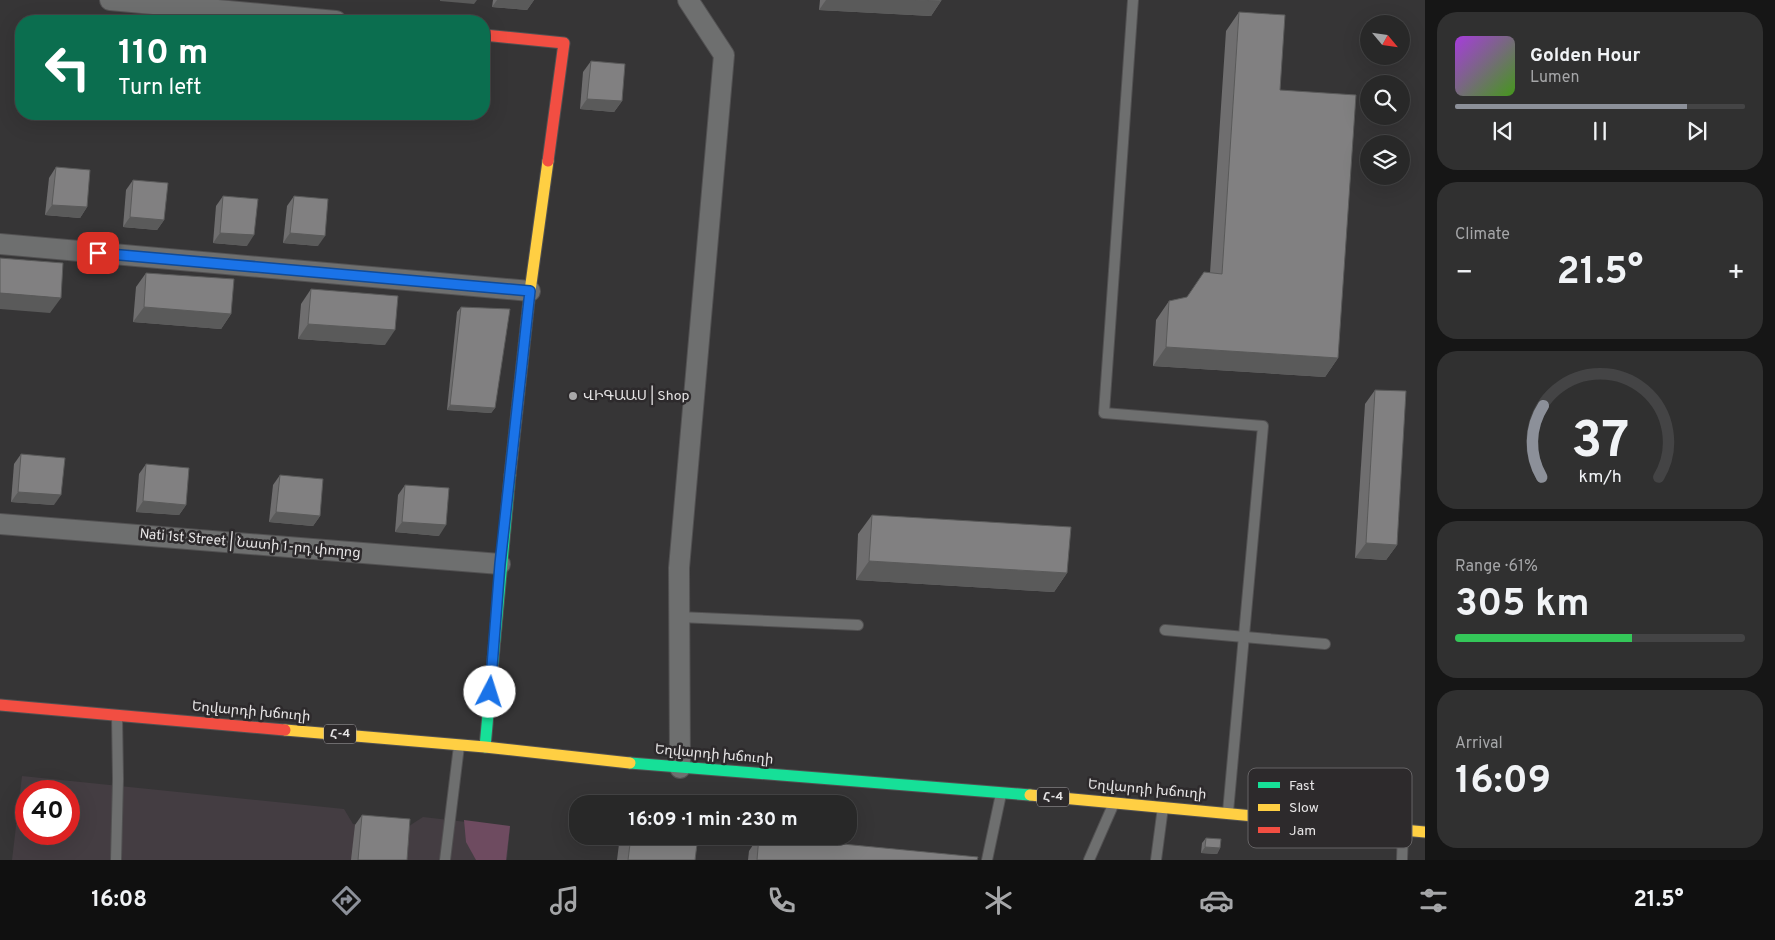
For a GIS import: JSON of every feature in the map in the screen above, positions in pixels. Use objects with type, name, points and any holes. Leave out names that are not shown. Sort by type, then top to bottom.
[{"type":"main road","points":[[485,747],[500,564],[530,291],[564,43],[490,36]]},
{"type":"main road","name":"Եղվարդի խճուղի","points":[[0,705],[485,747],[680,768],[1115,802],[1248,815]]},
{"type":"main road","name":"Եղվարդի խճուղի","points":[[1412,831],[1425,832]]},
{"type":"street","points":[[110,0],[271,15]]},
{"type":"street","points":[[680,768],[679,568],[724,55],[688,0]]},
{"type":"street","points":[[0,244],[530,291]]},
{"type":"street","name":"Nati 1st Street | Նատի 1-րդ փողոց","points":[[0,524],[500,564]]},
{"type":"lane","points":[[1133,0],[1104,413],[1263,426],[1228,813]]},
{"type":"lane","points":[[679,617],[858,626]]},
{"type":"lane","points":[[1164,630],[1326,644]]},
{"type":"lane","points":[[116,860],[117,715]]},
{"type":"lane","points":[[445,860],[459,745]]},
{"type":"lane","points":[[987,860],[1001,793]]},
{"type":"lane","points":[[1089,860],[1115,802]]},
{"type":"lane","points":[[1156,860],[1163,806]]},
{"type":"shaded area","points":[[22,776],[61,780],[22,780]]},
{"type":"shaded area","points":[[80,782],[344,809],[353,824],[406,828],[423,817],[510,827],[507,860],[12,860],[15,835],[15,845],[80,845]]},
{"type":"shaded area","points":[[464,820],[510,826],[506,860],[476,860],[466,842]]},
{"type":"building","points":[[1239,12],[1285,15],[1280,90],[1356,95],[1338,358],[1166,347],[1169,301],[1187,297],[1204,272],[1222,274]]},
{"type":"building","points":[[591,61],[625,64],[622,101],[587,99]]},
{"type":"building","points":[[56,167],[90,170],[87,207],[52,205]]},
{"type":"building","points":[[133,180],[168,183],[164,220],[130,217]]},
{"type":"building","points":[[223,196],[258,199],[254,235],[220,233]]},
{"type":"building","points":[[294,196],[328,199],[325,236],[290,233]]},
{"type":"building","points":[[0,258],[63,263],[61,298],[0,293]]},
{"type":"building","points":[[146,273],[234,279],[231,314],[144,307]]},
{"type":"building","points":[[311,289],[398,296],[395,330],[308,324]]},
{"type":"building","points":[[461,307],[510,309],[495,408],[450,405]]},
{"type":"building","points":[[1375,390],[1406,391],[1397,545],[1366,543]]},
{"type":"building","points":[[21,454],[65,458],[61,495],[18,492]]},
{"type":"building","points":[[146,464],[189,468],[186,505],[143,501]]},
{"type":"building","points":[[280,475],[323,479],[320,516],[276,512]]},
{"type":"building","points":[[405,485],[449,488],[446,525],[402,522]]},
{"type":"building","points":[[872,515],[1071,527],[1067,573],[869,561]]},
{"type":"building","points":[[362,815],[410,819],[407,860],[358,860]]},
{"type":"building","points":[[1206,838],[1221,839],[1220,848],[1205,847]]},
{"type":"building","points":[[630,845],[697,845],[695,860],[628,860]]},
{"type":"building","points":[[758,845],[853,845],[978,857],[977,860],[757,860]]},
{"type":"traffic: fast","points":[[485,747],[510,475]]},
{"type":"traffic: fast","points":[[630,763],[1030,795]]},
{"type":"traffic: slow","points":[[510,475],[530,291],[548,161]]},
{"type":"traffic: slow","points":[[285,730],[485,747],[630,763]]},
{"type":"traffic: slow","points":[[1030,795],[1248,815]]},
{"type":"traffic: slow","points":[[1412,831],[1425,832]]},
{"type":"traffic: jam","points":[[490,36],[564,43],[548,161]]},
{"type":"traffic: jam","points":[[0,705],[285,730]]},
{"type":"place","name":"ՎԻԳԱԱՍ | Shop","points":[[573,396]]},
{"type":"route","points":[[98,253],[530,291],[500,564],[490,692]]}]
